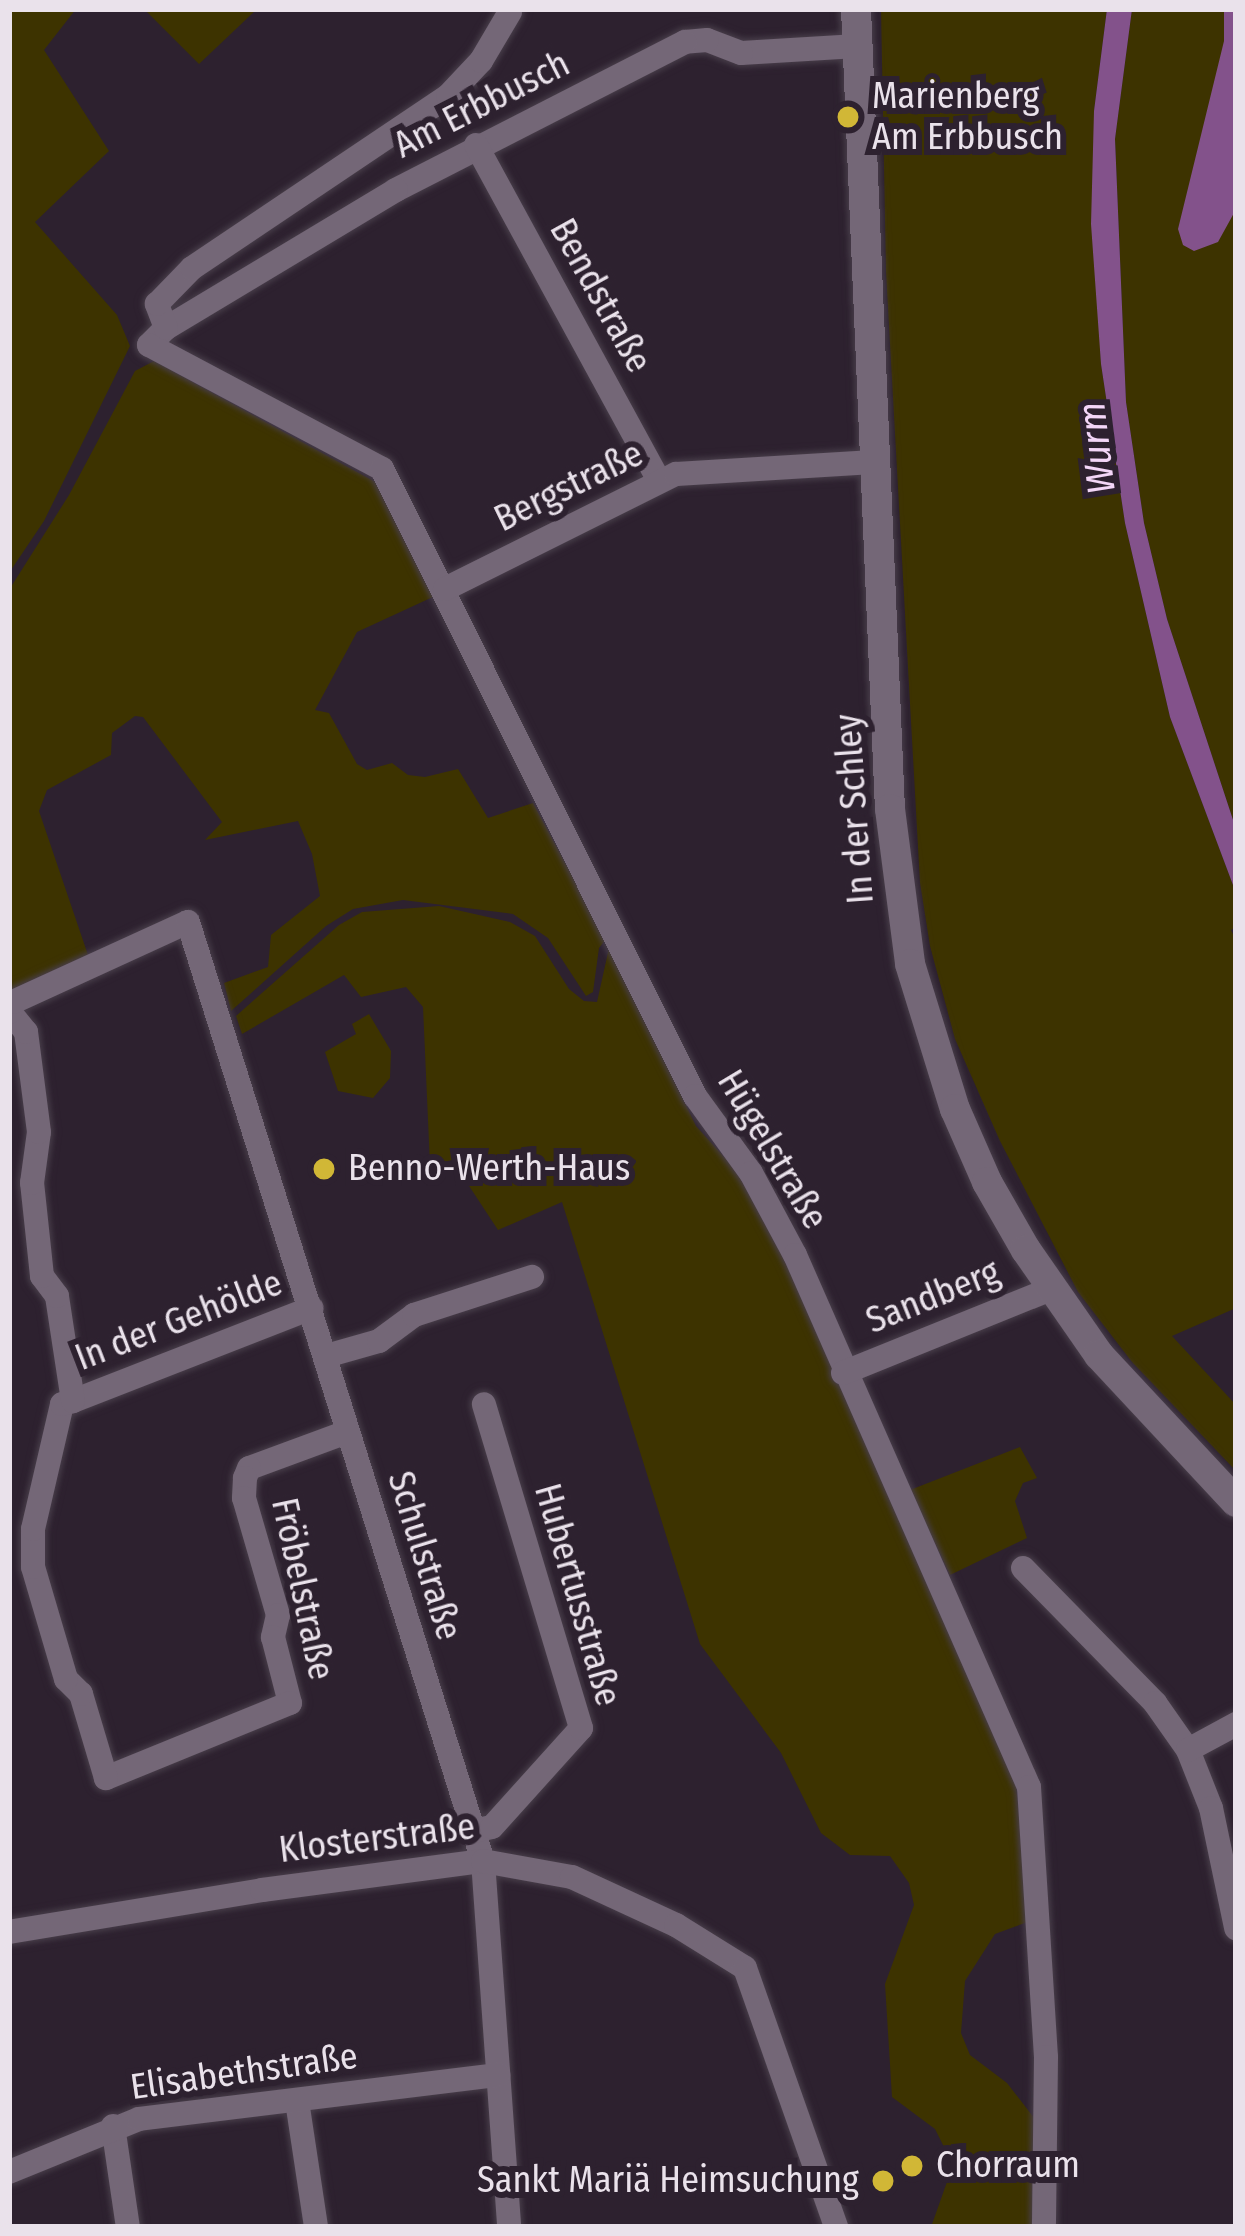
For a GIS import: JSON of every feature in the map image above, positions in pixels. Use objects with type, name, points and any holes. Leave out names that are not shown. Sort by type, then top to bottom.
[{"type":"street","name":"In der Schley","points":[[856,9],[890,809],[910,964],[955,1109],[987,1182],[1051,1288],[1143,1407],[1236,1502]]},
{"type":"street","name":"Am Erbbusch","points":[[510,12],[481,61],[448,96],[180,279],[157,304],[158,336],[476,146],[685,42],[706,40],[741,53],[857,46]]},
{"type":"street","name":"Bendstraße","points":[[476,146],[659,481]]},
{"type":"street","name":"Hügelstraße","points":[[158,336],[382,469],[695,1096],[751,1173],[795,1255],[843,1373],[943,1582],[1029,1787],[1046,2057],[1045,2227]]},
{"type":"street","name":"Bergstraße","points":[[445,589],[659,481],[693,471],[874,462]]},
{"type":"street","name":"Schulstraße","points":[[188,922],[483,1861],[509,2227]]},
{"type":"street","name":"In der Gehölde","points":[[73,1401],[57,1296],[42,1276],[32,1183],[39,1132],[26,1032],[9,1006],[188,922]]},
{"type":"street","points":[[326,1356],[379,1341],[414,1315],[503,1273],[532,1277]]},
{"type":"street","name":"Sandberg","points":[[843,1373],[1051,1288]]},
{"type":"street","name":"In der Gehölde","points":[[106,1778],[81,1694],[66,1678],[33,1567],[33,1529],[62,1404],[311,1308]]},
{"type":"street","name":"Hubertusstraße","points":[[474,1832],[492,1827],[581,1729],[484,1404]]},
{"type":"street","name":"Fröbelstraße","points":[[106,1778],[290,1703],[273,1637],[278,1615],[244,1498],[244,1478],[249,1468],[347,1432]]},
{"type":"street","points":[[1022,1568],[1155,1703],[1188,1750],[1210,1808],[1236,1928]]},
{"type":"street","points":[[1188,1750],[1236,1724]]},
{"type":"street","name":"Klosterstraße","points":[[9,1932],[262,1889],[483,1861],[572,1877],[695,1935],[745,1969],[836,2227]]},
{"type":"street","name":"Elisabethstraße","points":[[9,2172],[113,2126],[190,2111],[498,2075]]},
{"type":"street","points":[[297,2101],[316,2227]]},
{"type":"street","points":[[113,2126],[128,2227]]},
{"type":"shaded area","points":[[9,9],[76,9],[44,50],[109,151],[35,222],[117,315],[130,346],[44,521],[9,573]]},
{"type":"shaded area","points":[[144,9],[257,9],[199,64]]},
{"type":"shaded area","points":[[881,9],[1107,9],[1094,111],[1101,364],[1125,523],[1170,717],[1236,893],[1236,927],[1231,930],[1236,941],[1236,1308],[1172,1336],[1236,1405],[1236,1471],[1132,1362],[1078,1292],[1000,1141],[955,1039],[930,946],[920,883],[886,272]]},
{"type":"shaded area","points":[[1107,9],[1132,9],[1115,139],[1126,402],[1144,523],[1167,619],[1236,829],[1236,893],[1170,717],[1125,523],[1101,364],[1091,224],[1094,111]]},
{"type":"shaded area","points":[[1132,9],[1236,9],[1236,829],[1167,619],[1144,523],[1126,402],[1115,139]]},
{"type":"shaded area","points":[[1224,9],[1236,9],[1234,213],[1218,242],[1194,251],[1183,245],[1178,229],[1224,41]]},
{"type":"shaded area","points":[[154,361],[379,484],[435,596],[357,632],[315,710],[329,713],[357,764],[367,770],[392,763],[408,775],[425,777],[458,769],[488,818],[533,803],[606,939],[599,948],[593,992],[586,996],[548,938],[513,914],[403,900],[353,909],[326,926],[231,1011],[224,983],[268,967],[271,935],[320,896],[312,854],[298,821],[205,840],[222,822],[143,717],[135,716],[112,733],[111,755],[47,790],[39,811],[88,955],[9,993],[9,590],[69,495],[135,371]]},
{"type":"shaded area","points":[[439,906],[510,922],[535,936],[569,989],[584,1001],[597,1002],[609,948],[696,1126],[744,1179],[803,1298],[1015,1776],[1030,1921],[995,1934],[965,1981],[961,2033],[970,2055],[1007,2083],[1038,2123],[1034,2227],[931,2227],[953,2165],[935,2129],[892,2097],[885,1984],[914,1905],[909,1883],[890,1856],[850,1855],[821,1833],[781,1753],[700,1644],[562,1202],[498,1230],[452,1160],[430,1165],[423,1007],[406,987],[361,997],[344,975],[242,1034],[236,1016],[339,925],[362,912]]},
{"type":"shaded area","points":[[369,1014],[391,1051],[390,1078],[373,1098],[338,1091],[325,1052],[356,1034],[352,1024]]},
{"type":"shaded area","points":[[1020,1447],[1037,1478],[1023,1483],[1015,1501],[1027,1538],[950,1575],[910,1490]]},
{"type":"place","name":"Marienberg Am Erbbusch","points":[[848,117]]},
{"type":"place","name":"Benno-Werth-Haus","points":[[324,1169]]},
{"type":"place","name":"Chorraum","points":[[912,2166]]},
{"type":"place","name":"Sankt Mariä Heimsuchung","points":[[883,2181]]},
{"type":"water label","name":"Wurm","points":[[1097,448]]}]
